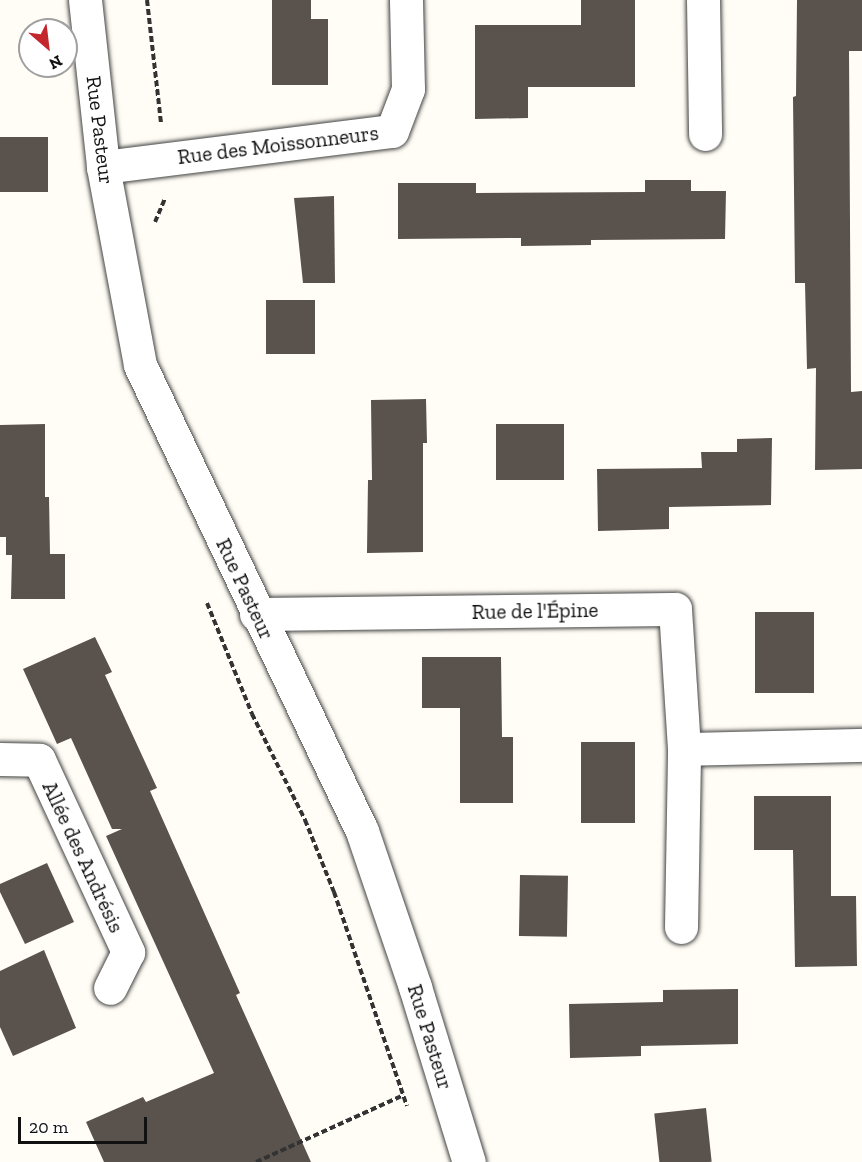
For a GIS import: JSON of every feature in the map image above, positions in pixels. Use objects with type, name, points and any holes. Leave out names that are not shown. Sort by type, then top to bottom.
[{"type":"street","name":"Rue Pasteur","points":[[85,0],[103,167],[140,365],[256,614],[362,831],[469,1162]]},
{"type":"street","name":"Rue des Moissonneurs","points":[[103,167],[392,131],[408,89],[406,0]]},
{"type":"street","points":[[703,0],[705,134]]},
{"type":"street","name":"Rue de l'Épine","points":[[256,614],[675,609],[684,749],[681,927]]},
{"type":"street","points":[[684,749],[862,745]]},
{"type":"street","name":"Allée des Andrésis","points":[[0,759],[39,760],[128,952],[110,988]]},
{"type":"path","points":[[205,599],[252,714],[310,830],[334,892],[412,1117]]},
{"type":"path","points":[[256,1162],[404,1095]]},
{"type":"building","points":[[272,0],[311,0],[311,19],[328,19],[328,85],[272,85]]},
{"type":"building","points":[[581,0],[635,0],[635,87],[528,87],[528,118],[475,119],[475,25],[581,25]]},
{"type":"building","points":[[797,0],[862,0],[862,51],[849,51],[851,392],[862,391],[862,469],[815,470],[816,368],[807,369],[805,283],[795,283],[793,97],[796,96]]},
{"type":"building","points":[[0,137],[48,137],[48,192],[0,192]]},
{"type":"building","points":[[645,180],[691,180],[691,191],[726,191],[725,239],[591,240],[591,245],[521,246],[521,238],[398,239],[398,183],[476,183],[476,193],[645,192]]},
{"type":"building","points":[[334,196],[335,283],[303,283],[294,198]]},
{"type":"building","points":[[266,300],[315,300],[315,354],[266,354]]},
{"type":"building","points":[[426,399],[427,443],[423,443],[423,552],[367,553],[368,480],[372,480],[371,400]]},
{"type":"building","points":[[45,424],[45,497],[49,497],[50,554],[65,554],[65,599],[11,599],[12,555],[6,555],[6,537],[0,537],[0,425]]},
{"type":"building","points":[[496,424],[564,424],[564,480],[496,480]]},
{"type":"building","points":[[772,438],[771,505],[669,507],[669,529],[598,531],[597,469],[702,468],[701,452],[737,452],[737,439]]},
{"type":"building","points":[[755,612],[814,612],[814,693],[755,693]]},
{"type":"building","points":[[95,637],[112,672],[105,675],[157,788],[150,791],[240,993],[236,995],[311,1162],[104,1162],[86,1122],[143,1097],[146,1102],[214,1073],[106,836],[122,829],[112,829],[71,738],[57,744],[23,669]]},
{"type":"building","points":[[422,657],[501,657],[502,737],[513,737],[513,803],[460,803],[460,708],[422,708]]},
{"type":"building","points":[[581,742],[635,742],[635,823],[581,823]]},
{"type":"building","points":[[754,796],[831,796],[831,896],[856,896],[857,966],[795,967],[793,850],[754,850]]},
{"type":"building","points":[[47,863],[74,922],[25,944],[0,892],[0,884]]},
{"type":"building","points":[[520,875],[568,876],[567,937],[519,936]]},
{"type":"building","points":[[44,950],[76,1028],[13,1056],[0,1027],[0,971]]},
{"type":"building","points":[[738,989],[738,1044],[641,1046],[641,1056],[570,1058],[569,1004],[663,1002],[663,990]]},
{"type":"building","points":[[706,1108],[712,1162],[659,1162],[654,1113]]}]
